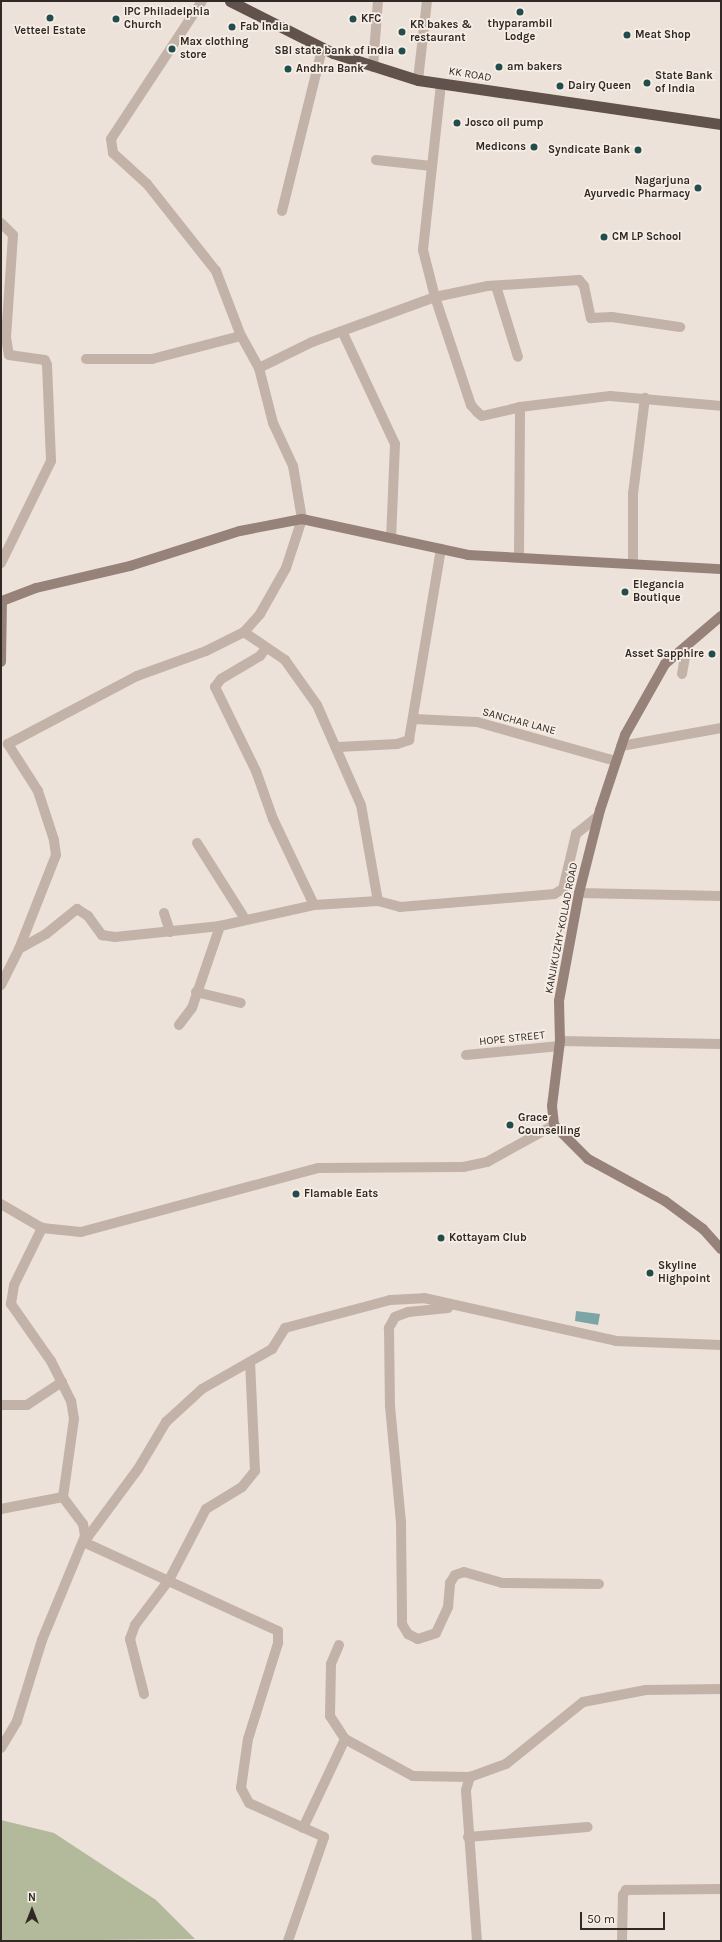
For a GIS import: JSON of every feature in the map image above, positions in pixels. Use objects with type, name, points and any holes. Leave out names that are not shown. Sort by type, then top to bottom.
[{"type":"highway","name":"KK ROAD","points":[[230,1],[322,49],[373,67],[418,80],[721,124]]},
{"type":"main road","points":[[1,662],[1,597],[130,566],[240,531],[302,519],[468,555],[633,562],[721,569]]},
{"type":"main road","name":"KANJIKUZHY-KOLLAD ROAD","points":[[554,1124],[552,1106],[560,1043],[559,1001],[579,893],[598,816],[616,761],[638,707],[665,664],[721,616]]},
{"type":"main road","points":[[554,1124],[588,1159],[665,1201],[703,1229],[721,1249]]},
{"type":"street","points":[[1,985],[19,949],[56,855],[54,840],[38,791],[8,744],[137,676],[206,651],[244,632],[260,614],[282,574],[302,519],[293,466],[273,423],[259,368],[241,336],[216,271],[147,184],[113,153],[111,139],[202,1]]},
{"type":"street","points":[[373,67],[378,1]]},
{"type":"street","points":[[418,80],[427,1]]},
{"type":"street","points":[[282,211],[322,49]]},
{"type":"street","points":[[441,84],[423,250],[435,297],[474,408],[482,416],[520,407],[610,396],[721,406]]},
{"type":"street","points":[[376,160],[432,166]]},
{"type":"street","points":[[1,223],[13,235],[6,337],[9,355],[45,360],[48,365],[51,461],[1,563]]},
{"type":"street","points":[[259,368],[342,331],[435,297],[496,286],[579,280],[584,286],[591,318],[612,317],[680,327]]},
{"type":"street","points":[[496,286],[518,358]]},
{"type":"street","points":[[342,331],[395,444],[391,538]]},
{"type":"street","points":[[86,359],[152,359],[241,336]]},
{"type":"street","points":[[633,562],[633,494],[645,398]]},
{"type":"street","points":[[519,556],[520,407]]},
{"type":"street","points":[[338,747],[397,744],[409,740],[414,719],[441,549]]},
{"type":"street","points":[[244,632],[285,660],[317,705],[338,747],[361,805],[378,901]]},
{"type":"street","points":[[682,674],[687,646]]},
{"type":"street","points":[[266,648],[260,656],[221,679],[215,687],[256,771],[273,819],[314,905]]},
{"type":"street","name":"SANCHAR LANE","points":[[414,719],[477,722],[616,761]]},
{"type":"street","points":[[621,746],[721,728]]},
{"type":"street","points":[[19,949],[46,934],[77,909],[107,938],[220,926],[245,919],[314,905],[378,901],[400,907],[554,894],[563,889],[576,834],[598,816]]},
{"type":"street","points":[[197,843],[245,919]]},
{"type":"street","points":[[579,893],[721,896]]},
{"type":"street","points":[[164,913],[170,932]]},
{"type":"street","points":[[179,1025],[192,1008],[196,992],[220,926]]},
{"type":"street","points":[[196,992],[241,1003]]},
{"type":"street","name":"HOPE STREET","points":[[466,1055],[560,1043],[721,1044]]},
{"type":"street","points":[[1,1204],[42,1228],[81,1232],[319,1168],[463,1167],[487,1162],[554,1124]]},
{"type":"street","points":[[42,1228],[14,1285],[11,1304],[62,1382],[71,1401],[74,1419],[63,1497],[83,1524],[84,1542]]},
{"type":"street","points":[[1,1748],[17,1721],[42,1640],[84,1542],[138,1469],[166,1422],[202,1389],[272,1349],[285,1328],[390,1300],[424,1298],[460,1308],[616,1341],[721,1345]]},
{"type":"street","points":[[460,1308],[408,1312],[395,1318],[389,1328],[390,1406],[401,1522],[402,1624],[408,1634],[418,1639],[436,1633],[448,1607],[450,1583],[455,1575],[464,1572],[502,1582],[599,1584]]},
{"type":"street","points":[[144,1694],[130,1639],[134,1625],[169,1580],[206,1509],[242,1487],[255,1471],[250,1362]]},
{"type":"street","points":[[1,1405],[26,1405],[62,1382]]},
{"type":"street","points":[[1,1509],[63,1497]]},
{"type":"street","points":[[84,1542],[278,1631],[248,1739],[241,1788],[249,1803],[324,1837],[288,1941]]},
{"type":"street","points":[[340,1645],[331,1664],[330,1716],[345,1740],[413,1776],[470,1777],[506,1764],[583,1702],[646,1690],[721,1689]]},
{"type":"street","points":[[303,1828],[345,1740]]},
{"type":"street","points":[[470,1777],[466,1790],[468,1837],[477,1941]]},
{"type":"street","points":[[468,1837],[588,1827]]},
{"type":"street","points":[[622,1941],[623,1895],[626,1890],[721,1889]]},
{"type":"green space","points":[[1,1820],[54,1833],[156,1900],[195,1939],[1,1941]]},
{"type":"water","points":[[576,1311],[600,1314],[598,1325],[575,1321]]},
{"type":"place","name":"thyparambil Lodge","points":[[520,12]]},
{"type":"place","name":"Vetteel Estate","points":[[50,18]]},
{"type":"place","name":"IPC Philadelphia Church","points":[[116,19]]},
{"type":"place","name":"KFC","points":[[353,19]]},
{"type":"place","name":"Fab India","points":[[232,27]]},
{"type":"place","name":"KR bakes & restaurant","points":[[402,32]]},
{"type":"place","name":"Meat Shop","points":[[627,35]]},
{"type":"place","name":"Max clothing store","points":[[172,49]]},
{"type":"place","name":"SBI state bank of india","points":[[402,51]]},
{"type":"place","name":"am bakers","points":[[499,67]]},
{"type":"place","name":"Andhra Bank","points":[[288,69]]},
{"type":"place","name":"State Bank of India","points":[[647,83]]},
{"type":"place","name":"Dairy Queen","points":[[560,86]]},
{"type":"place","name":"Josco oil pump","points":[[457,123]]},
{"type":"place","name":"Medicons","points":[[534,147]]},
{"type":"place","name":"Syndicate Bank","points":[[638,150]]},
{"type":"place","name":"Nagarjuna Ayurvedic Pharmacy","points":[[698,188]]},
{"type":"place","name":"CM LP School","points":[[604,237]]},
{"type":"place","name":"Elegancia Boutique","points":[[625,592]]},
{"type":"place","name":"Asset Sapphire","points":[[712,654]]},
{"type":"place","name":"Grace Counselling","points":[[510,1125]]},
{"type":"place","name":"Flamable Eats","points":[[296,1194]]},
{"type":"place","name":"Kottayam Club","points":[[441,1238]]},
{"type":"place","name":"Skyline Highpoint","points":[[650,1273]]}]
